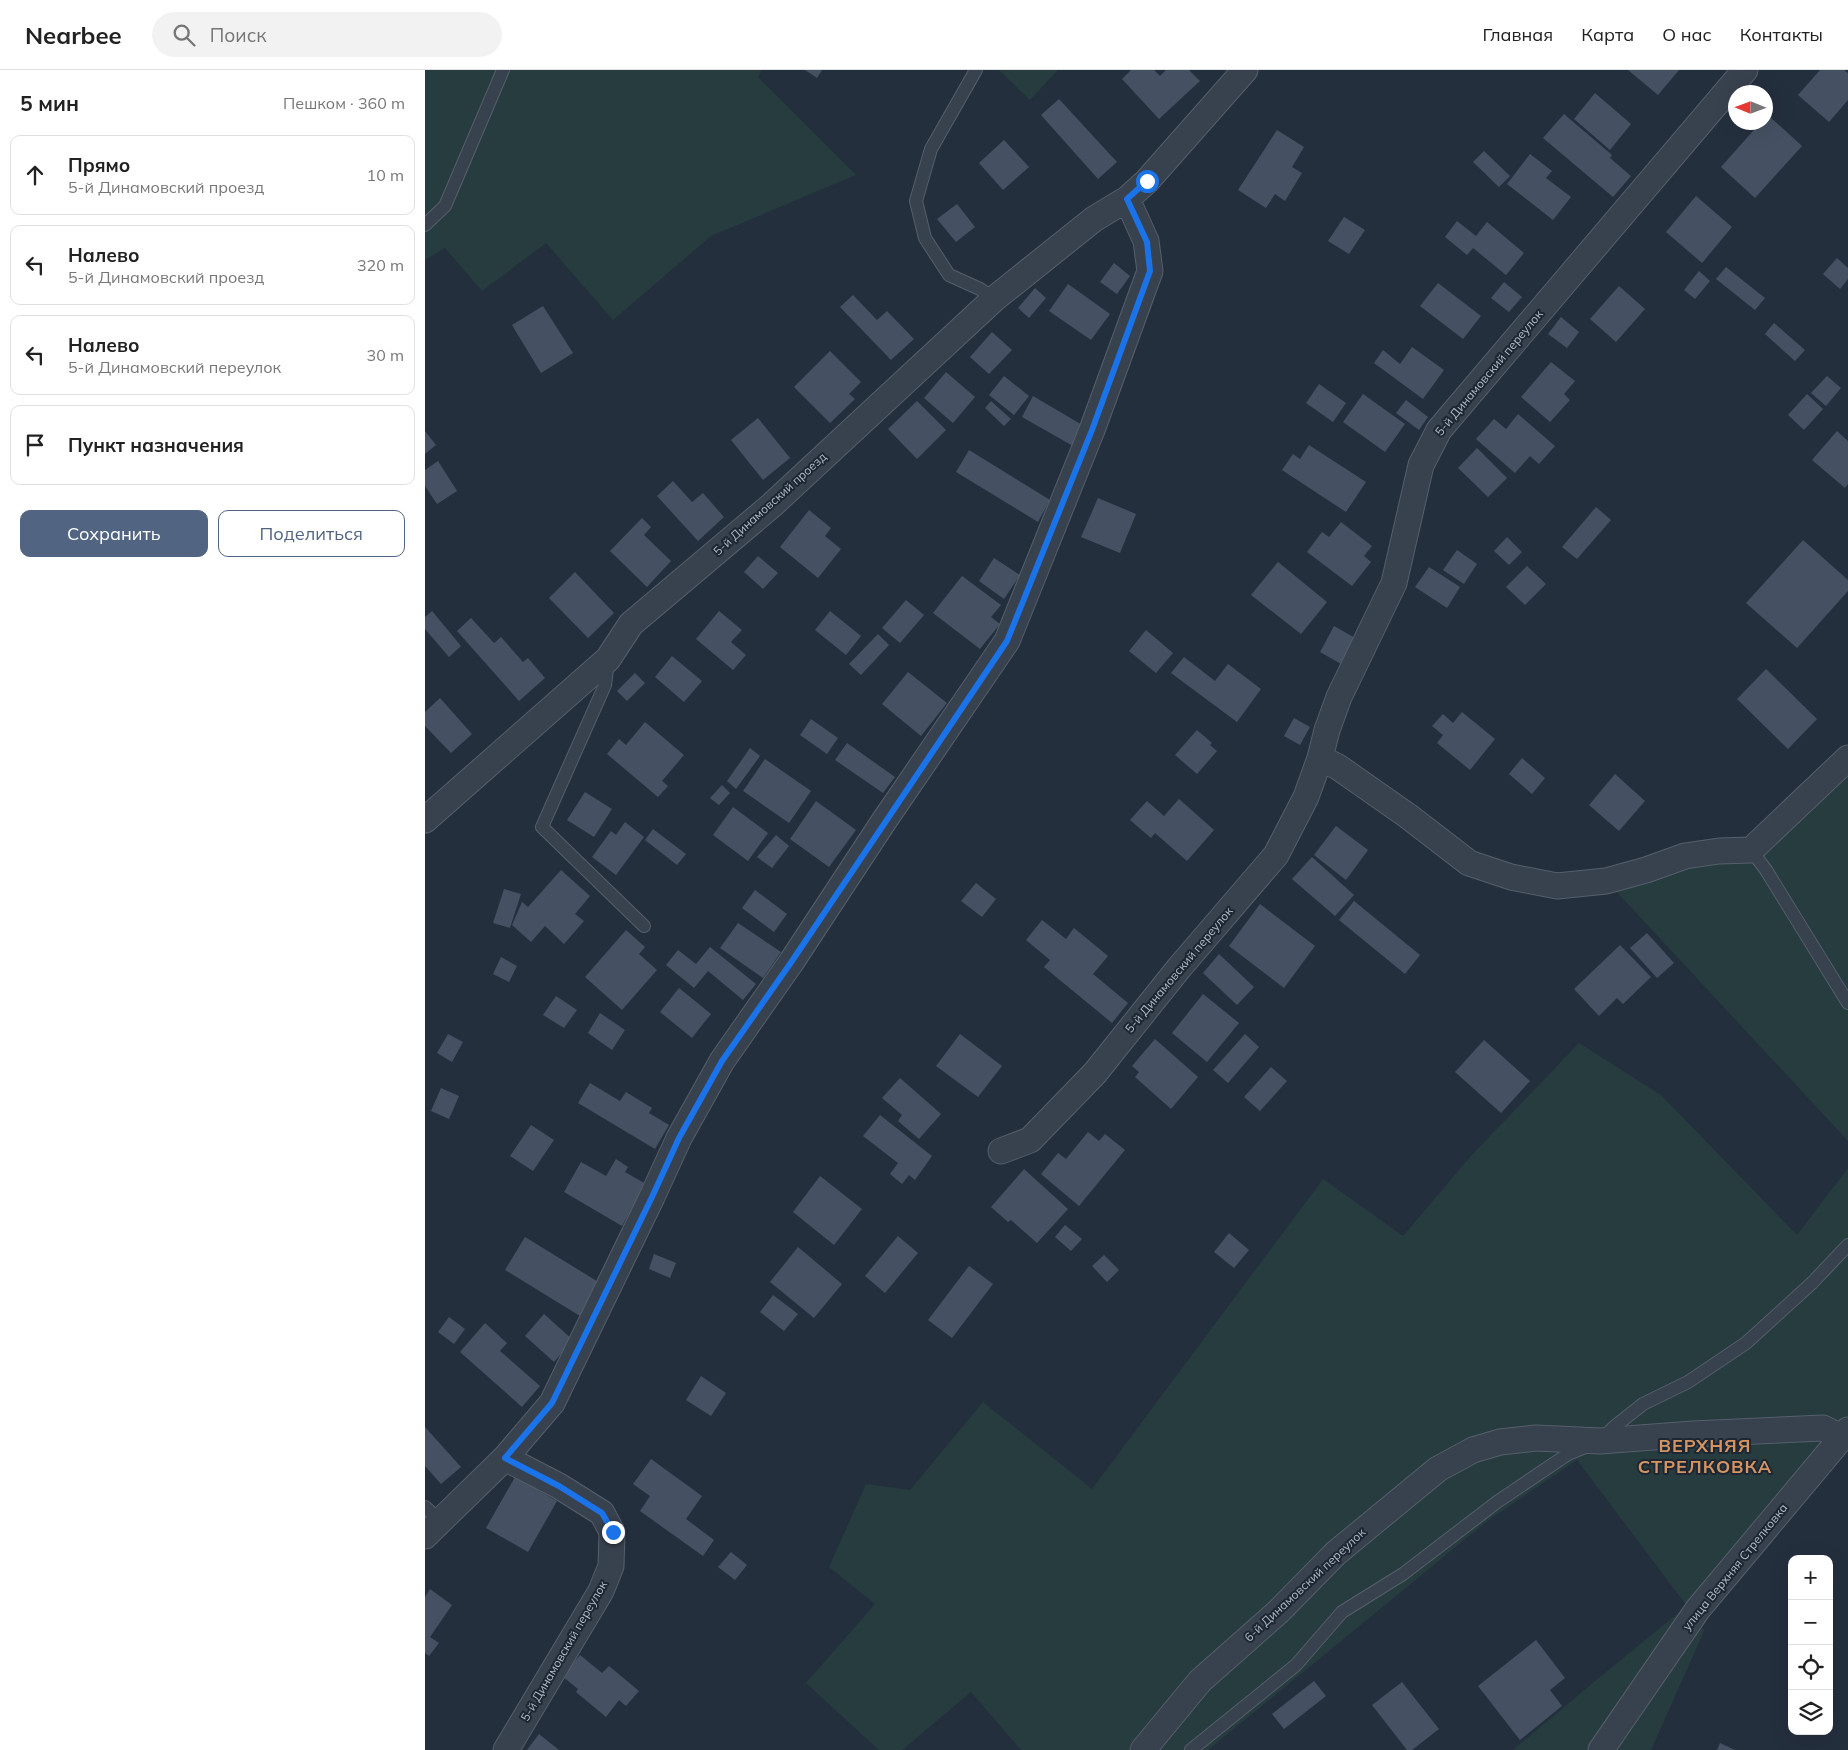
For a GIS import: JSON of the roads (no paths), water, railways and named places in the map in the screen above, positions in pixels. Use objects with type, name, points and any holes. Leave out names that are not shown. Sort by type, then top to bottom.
[{"type":"street","name":"5-й Динамовский проезд","points":[[425,820],[608,659],[631,624],[772,504],[995,299],[1094,219],[1127,199],[1147,181],[1245,70]]},
{"type":"street","name":"5-й Динамовский переулок","points":[[1001,1151],[1030,1140],[1095,1073],[1179,968],[1276,855],[1306,797],[1339,697],[1395,583],[1421,465],[1439,430],[1745,70]]},
{"type":"street","points":[[430,1521],[505,1458],[552,1403],[679,1138],[722,1061],[792,961],[1007,641],[1092,430],[1150,271],[1147,242],[1127,199]]},
{"type":"street","points":[[1320,758],[1338,767],[1408,816],[1469,863],[1511,877],[1557,886],[1606,881],[1647,870],[1685,856],[1719,851],[1751,850],[1848,758]]},
{"type":"street","name":"6-й Динамовский переулок","points":[[1143,1750],[1200,1681],[1278,1612],[1336,1553],[1438,1469],[1473,1450],[1501,1442],[1535,1438],[1601,1441],[1693,1434],[1823,1428],[1845,1434]]},
{"type":"street","name":"улица Верхняя Стрелковка","points":[[1601,1750],[1697,1609],[1845,1434]]},
{"type":"street","name":"5-й Динамовский переулок","points":[[505,1458],[559,1486],[602,1513],[613,1532],[611,1566],[601,1591],[505,1750]]},
{"type":"lane","points":[[425,225],[445,206],[503,70]]},
{"type":"lane","points":[[976,70],[931,150],[916,201],[925,238],[949,276],[980,289],[995,299]]},
{"type":"lane","points":[[608,659],[605,685],[542,827],[643,926]]},
{"type":"lane","points":[[1751,850],[1766,870],[1848,1003]]},
{"type":"lane","points":[[1191,1750],[1296,1665],[1341,1612],[1403,1574],[1497,1502],[1568,1454],[1601,1441],[1614,1427],[1643,1404],[1687,1382],[1746,1343],[1812,1283],[1848,1245]]},
{"type":"district","name":"ВЕРХНЯЯ СТРЕЛКОВКА","points":[[1705,1456]]}]
